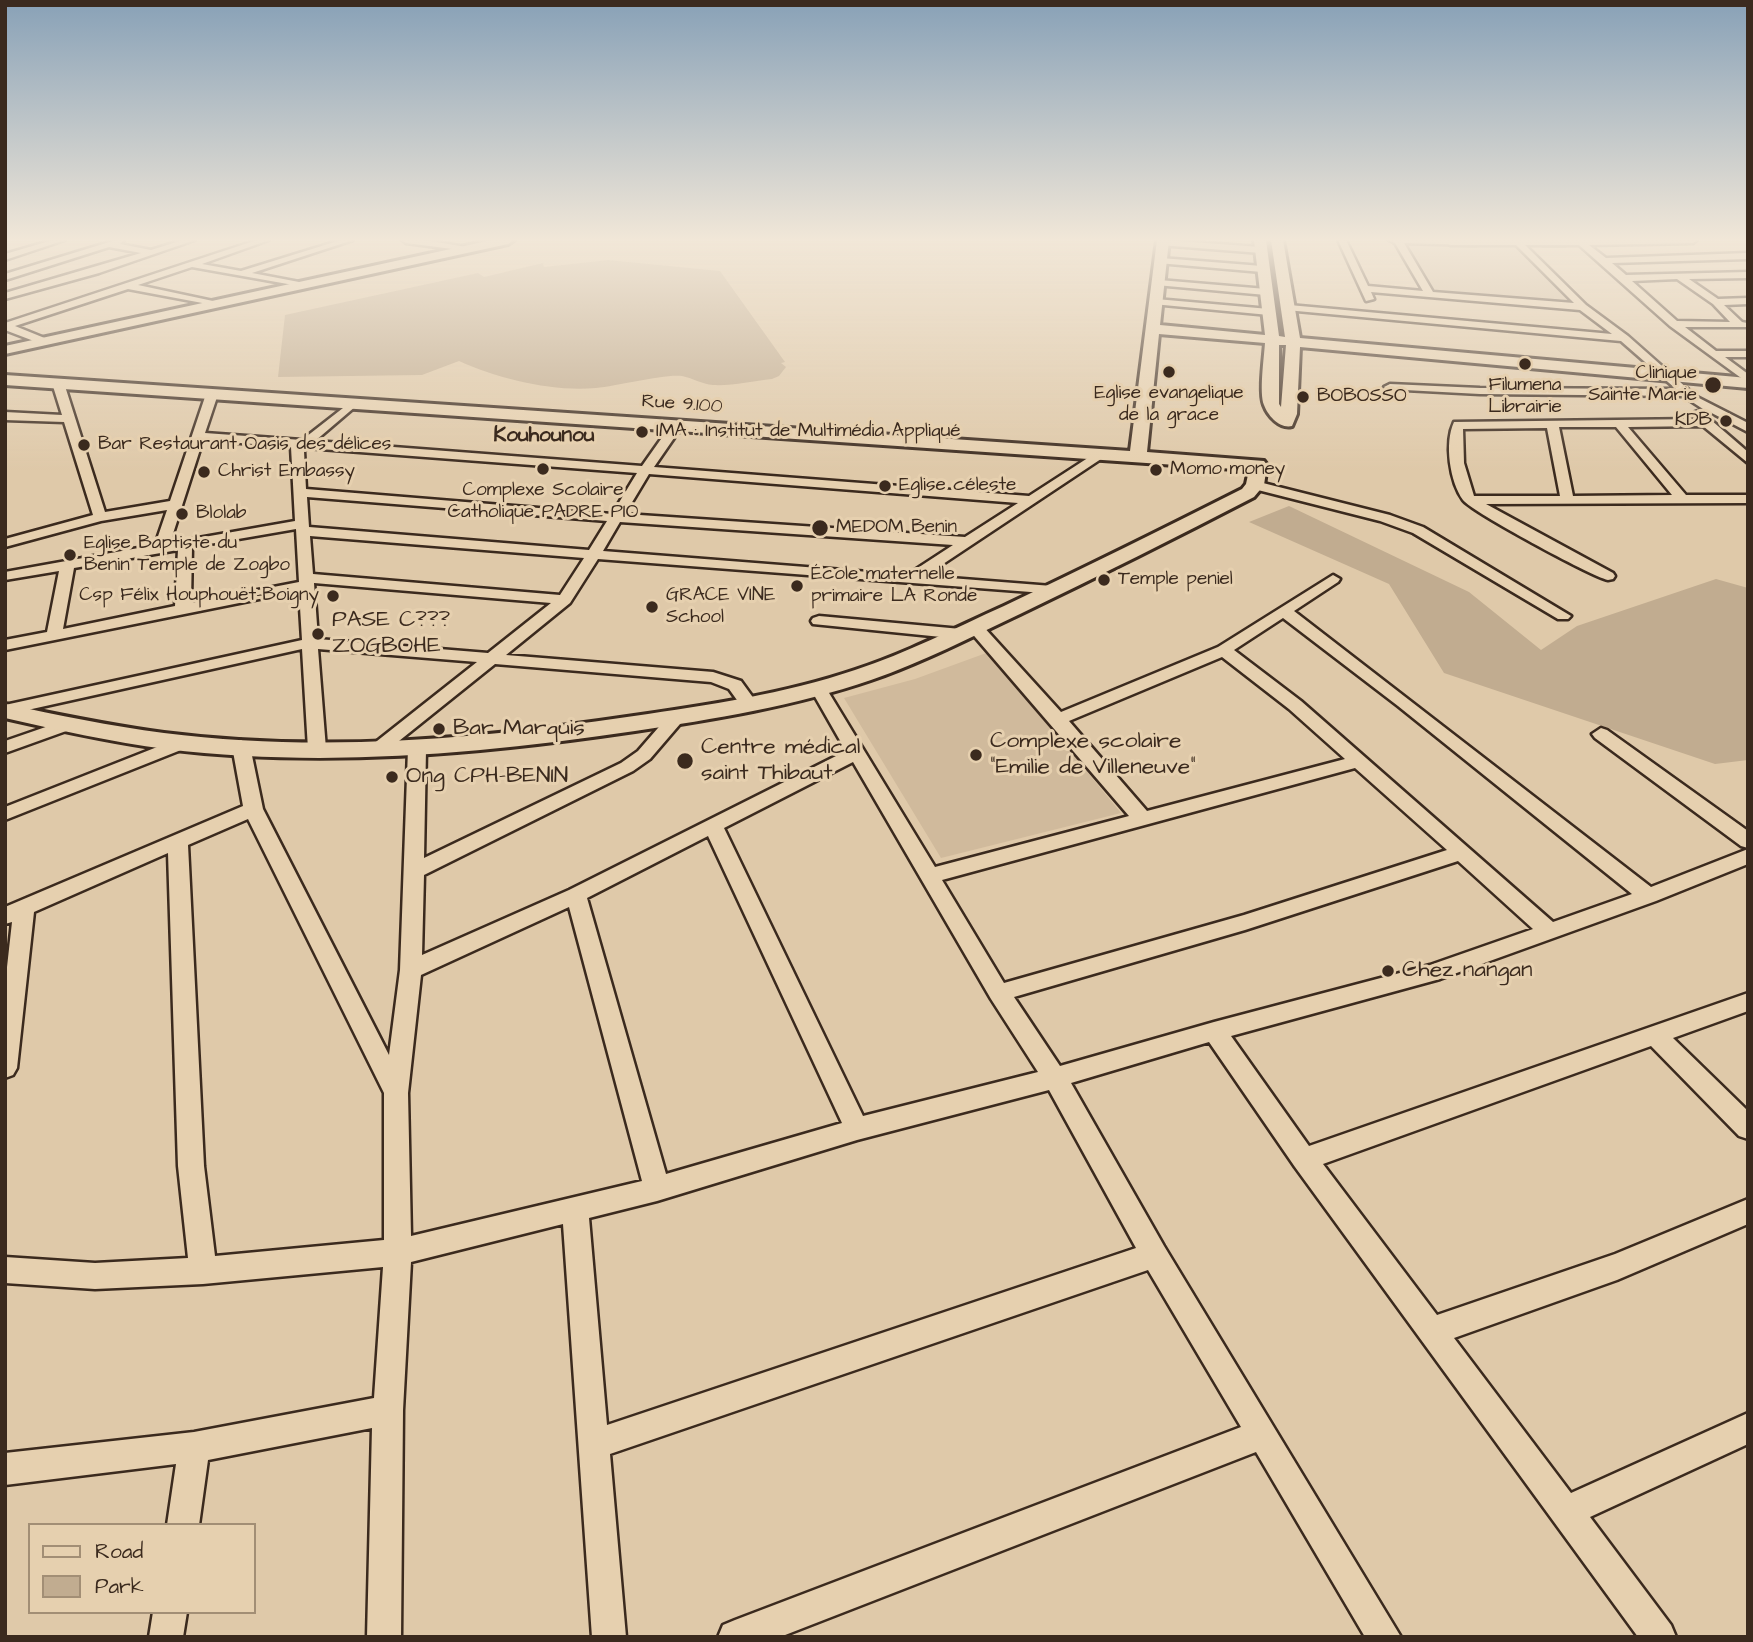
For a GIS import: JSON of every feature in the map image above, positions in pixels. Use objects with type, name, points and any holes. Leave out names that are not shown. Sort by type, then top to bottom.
[{"type":"street","points":[[6,326],[34,317]]},
{"type":"street","points":[[5,350],[150,317]]},
{"type":"street","points":[[1138,457],[1154,317]]},
{"type":"street","points":[[1270,317],[1272,336],[1271,404],[1286,423],[1292,378],[1290,317]]},
{"type":"street","points":[[1383,317],[1624,338]]},
{"type":"street","points":[[1596,317],[1690,396],[1748,428]]},
{"type":"street","points":[[1666,317],[1746,378]]},
{"type":"street","points":[[1674,324],[1743,325]]},
{"type":"street","points":[[6,326],[43,341]]},
{"type":"street","points":[[1153,326],[1746,378]]},
{"type":"street","points":[[1715,354],[1748,354]]},
{"type":"street","points":[[1271,376],[1292,378]]},
{"type":"street","name":"Rue 9.100","points":[[5,380],[1258,466],[1255,485]]},
{"type":"street","points":[[58,383],[100,517]]},
{"type":"street","points":[[1390,387],[1690,396]]},
{"type":"street","points":[[161,549],[212,394]]},
{"type":"street","points":[[1690,396],[1706,422],[1748,459]]},
{"type":"street","points":[[299,447],[352,404]]},
{"type":"street","points":[[5,416],[71,419]]},
{"type":"street","points":[[1608,576],[1529,536],[1470,500],[1465,492],[1458,462],[1454,433],[1458,425],[1706,422]]},
{"type":"street","points":[[1620,424],[1682,499]]},
{"type":"street","points":[[378,749],[565,600],[677,425]]},
{"type":"street","points":[[1553,425],[1567,500]]},
{"type":"street","points":[[198,436],[299,447],[1034,500]]},
{"type":"street","points":[[299,447],[317,749]]},
{"type":"street","points":[[909,580],[1101,455]]},
{"type":"street","points":[[5,710],[62,726],[185,742],[317,749],[417,749],[538,738],[677,716],[818,688],[877,669],[968,631],[1052,591],[1248,493],[1255,485],[1373,514],[1418,530],[1563,616]]},
{"type":"street","points":[[300,492],[616,518],[969,542]]},
{"type":"street","points":[[1470,500],[1748,499]]},
{"type":"street","points":[[8,539],[100,517],[176,504]]},
{"type":"street","points":[[5,576],[302,527],[594,555],[1052,591]]},
{"type":"street","points":[[183,609],[185,545]]},
{"type":"street","points":[[54,636],[67,566]]},
{"type":"street","points":[[1058,719],[1224,650],[1333,579]]},
{"type":"street","points":[[5,645],[305,581],[565,600]]},
{"type":"street","points":[[1285,612],[1404,702],[1649,896]]},
{"type":"street","points":[[819,621],[968,631],[1058,719],[1142,818]]},
{"type":"street","points":[[5,710],[310,643],[713,677],[735,685],[748,703]]},
{"type":"street","points":[[1224,650],[1265,680],[1551,932]]},
{"type":"street","points":[[818,688],[999,993],[1055,1078],[1154,1255],[1384,1637]]},
{"type":"street","points":[[415,871],[627,767],[644,755],[677,716]]},
{"type":"street","points":[[5,747],[62,726]]},
{"type":"street","points":[[1601,734],[1748,841]]},
{"type":"street","points":[[5,814],[185,742]]},
{"type":"street","points":[[241,746],[253,809],[396,1093]]},
{"type":"street","points":[[384,1637],[388,1409],[398,1252],[396,1093],[411,970],[417,749]]},
{"type":"street","points":[[411,970],[576,895],[856,753]]},
{"type":"street","points":[[929,876],[1358,761]]},
{"type":"street","points":[[5,1068],[14,912],[253,809]]},
{"type":"street","points":[[713,825],[857,1129]]},
{"type":"street","points":[[178,843],[191,1166],[203,1271]]},
{"type":"street","points":[[999,993],[1245,922],[1461,853]]},
{"type":"street","points":[[5,1270],[95,1276],[203,1271],[398,1252],[575,1210],[657,1189],[857,1129],[1055,1078],[1214,1031],[1432,973],[1649,896],[1748,856]]},
{"type":"street","points":[[576,895],[657,1189]]},
{"type":"street","points":[[1304,1160],[1748,1002]]},
{"type":"street","points":[[1214,1031],[1304,1160],[1659,1637]]},
{"type":"street","points":[[1656,1036],[1748,1128]]},
{"type":"street","points":[[575,1210],[592,1446],[610,1637]]},
{"type":"street","points":[[1432,1331],[1617,1267],[1748,1211]]},
{"type":"street","points":[[592,1446],[1154,1255]]},
{"type":"street","points":[[5,1469],[194,1447],[388,1409]]},
{"type":"street","points":[[1566,1512],[1748,1428]]},
{"type":"street","points":[[735,1637],[1261,1436]]},
{"type":"street","points":[[183,1523],[194,1447]]},
{"type":"street","points":[[166,1637],[170,1614]]},
{"type":"shaded area","name":"Complexe scolaire \"Emilie de Villeneuve\"","points":[[989,652],[1121,813],[941,858],[844,698],[915,679]]},
{"type":"green space","points":[[285,317],[753,317],[786,367],[779,376],[772,379],[735,384],[713,385],[674,376],[579,389],[526,383],[459,361],[422,375],[278,377]]},
{"type":"green space","points":[[1289,506],[1469,592],[1541,650],[1577,626],[1716,579],[1748,588],[1748,760],[1715,764],[1444,673],[1389,584],[1249,522]]},
{"type":"place","name":"Filumena Librairie","points":[[1525,364]]},
{"type":"place","name":"Eglise evangelique de la grace","points":[[1169,372]]},
{"type":"place","name":"Clinique Sainte Marie","points":[[1713,385]]},
{"type":"place","name":"BOBOSSO","points":[[1303,397]]},
{"type":"place","name":"KDB","points":[[1726,421]]},
{"type":"place","name":"IMA : Institut de Multimédia Appliqué","points":[[642,432]]},
{"type":"place","name":"Bar Restaurant Oasis des délices","points":[[84,445]]},
{"type":"place","name":"Complexe Scolaire Catholique PADRE PIO","points":[[543,469]]},
{"type":"place","name":"Momo money","points":[[1156,470]]},
{"type":"place","name":"Christ Embassy","points":[[204,472]]},
{"type":"place","name":"Eglise céleste","points":[[885,486]]},
{"type":"place","name":"Blolab","points":[[182,514]]},
{"type":"place","name":"MEDOM Benin","points":[[820,528]]},
{"type":"place","name":"Eglise Baptiste du Benin Temple de Zogbo","points":[[70,555]]},
{"type":"place","name":"Temple peniel","points":[[1104,580]]},
{"type":"place","name":"École maternelle primaire LA Ronde","points":[[797,586]]},
{"type":"place","name":"Csp Félix Houphouët-Boigny","points":[[333,596]]},
{"type":"place","name":"GRACE VINE School","points":[[652,607]]},
{"type":"place","name":"PASE C??? ZOGBOHE","points":[[318,634]]},
{"type":"place","name":"Bar Marquis","points":[[439,729]]},
{"type":"place","name":"Complexe scolaire \"Emilie de Villeneuve\"","points":[[976,755]]},
{"type":"place","name":"Centre médical saint Thibaut","points":[[685,761]]},
{"type":"place","name":"Ong CPH-BENIN","points":[[392,777]]},
{"type":"place","name":"Chez nangan","points":[[1388,971]]},
{"type":"district","name":"Kouhounou","points":[[544,437]]}]
